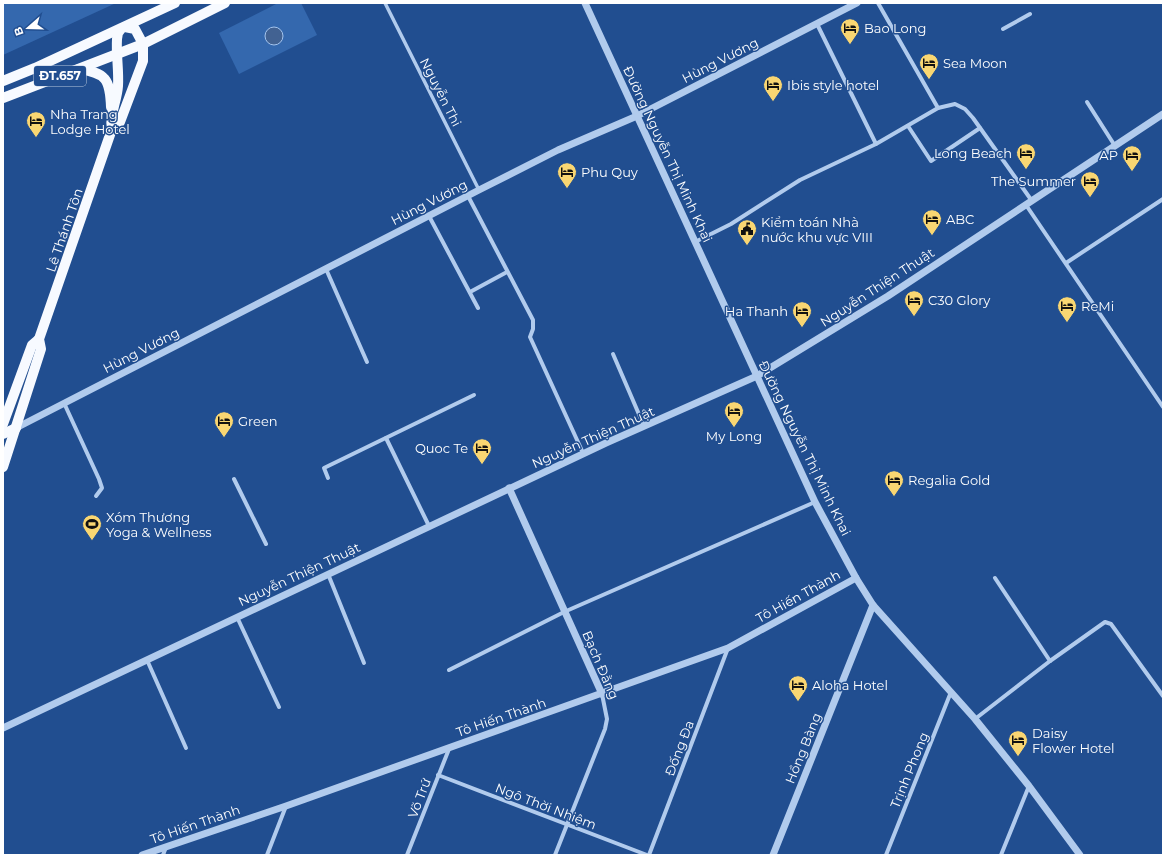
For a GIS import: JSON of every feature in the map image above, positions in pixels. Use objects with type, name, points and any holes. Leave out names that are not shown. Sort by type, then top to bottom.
[{"type":"main road","name":"ĐT.657","points":[[3,80],[35,68],[175,3]]},
{"type":"main road","name":"ĐT.657","points":[[3,98],[143,44],[225,3]]},
{"type":"main road","points":[[123,28],[135,29],[143,44]]},
{"type":"main road","name":"Lê Thánh Tôn","points":[[112,129],[110,119],[118,94],[116,54],[118,33],[123,28]]},
{"type":"main road","points":[[143,60],[155,42],[166,33]]},
{"type":"main road","name":"Lê Thánh Tôn","points":[[3,467],[41,349],[40,339],[112,129],[120,122],[143,60],[143,44]]},
{"type":"main road","points":[[78,69],[100,73],[106,79],[110,94],[112,113]]},
{"type":"main road","name":"Lê Thánh Tôn","points":[[3,424],[32,345],[40,339]]},
{"type":"main road","points":[[3,434],[16,428]]},
{"type":"street","name":"Nguyễn Thi","points":[[385,3],[479,190]]},
{"type":"street","name":"Đường Nguyễn Thị Minh Khai","points":[[585,3],[815,502],[856,578],[873,605],[975,719],[1029,786],[1080,855]]},
{"type":"street","name":"Hùng Vương","points":[[16,428],[558,150],[637,116],[857,3]]},
{"type":"street","points":[[878,3],[938,108]]},
{"type":"street","points":[[1003,29],[1030,14]]},
{"type":"street","points":[[817,24],[876,144]]},
{"type":"street","points":[[1087,102],[1115,146]]},
{"type":"street","points":[[695,242],[731,224],[800,180],[876,144],[938,108],[955,104],[965,108],[980,128],[1029,203],[1066,264],[1163,407]]},
{"type":"street","name":"Nguyễn Thiện Thuật","points":[[3,728],[509,488],[757,376],[888,296],[1163,114]]},
{"type":"street","points":[[908,126],[931,161],[980,128]]},
{"type":"street","points":[[468,196],[533,320],[533,329],[530,337],[583,454]]},
{"type":"street","points":[[1066,264],[1163,199]]},
{"type":"street","points":[[429,216],[478,308]]},
{"type":"street","points":[[326,269],[367,362]]},
{"type":"street","points":[[470,292],[507,272]]},
{"type":"street","points":[[613,354],[644,427]]},
{"type":"street","points":[[328,478],[324,468],[474,395]]},
{"type":"street","points":[[64,403],[99,478],[102,488],[96,496]]},
{"type":"street","points":[[386,438],[429,526]]},
{"type":"street","points":[[234,479],[266,544]]},
{"type":"street","name":"Bạch Đằng","points":[[509,488],[602,694],[607,719],[605,729],[555,855]]},
{"type":"street","points":[[449,670],[564,612],[815,502]]},
{"type":"street","points":[[327,574],[364,663]]},
{"type":"street","name":"Tô Hiến Thành","points":[[142,855],[449,749],[728,648],[856,578]]},
{"type":"street","points":[[995,578],[1050,661]]},
{"type":"street","name":"Hồng Bàng","points":[[774,855],[873,605]]},
{"type":"street","points":[[237,617],[279,707]]},
{"type":"street","points":[[975,719],[1050,661],[1105,622],[1108,622],[1163,696]]},
{"type":"street","name":"Đống Đa","points":[[648,855],[728,648]]},
{"type":"street","points":[[147,660],[186,748]]},
{"type":"street","name":"Trịnh Phong","points":[[886,855],[951,692]]},
{"type":"street","name":"Võ Trứ","points":[[408,855],[449,749]]},
{"type":"street","name":"Ngô Thời Nhiệm","points":[[438,775],[648,855]]},
{"type":"street","points":[[1001,855],[1029,786]]},
{"type":"street","points":[[267,855],[286,806]]},
{"type":"street","points":[[163,855],[166,846]]},
{"type":"shaded area","points":[[3,3],[116,3],[3,55]]},
{"type":"shaded area","points":[[278,3],[301,3],[317,35],[239,74],[219,33]]},
{"type":"shaded area","points":[[274,27],[280,30],[283,36],[280,42],[274,45],[268,42],[265,36],[268,30]]},
{"type":"place","name":"Bao Long","points":[[850,45]]},
{"type":"place","name":"Sea Moon","points":[[929,80]]},
{"type":"place","name":"Ibis style hotel","points":[[773,102]]},
{"type":"place","name":"Nha Trang Lodge Hotel","points":[[36,138]]},
{"type":"place","name":"Long Beach","points":[[1026,170]]},
{"type":"place","name":"AP","points":[[1132,172]]},
{"type":"place","name":"Phu Quy","points":[[567,189]]},
{"type":"place","name":"The Summer","points":[[1090,198]]},
{"type":"place","name":"ABC","points":[[932,236]]},
{"type":"place","name":"Kiểm toán Nhà nước khu vực VIII","points":[[747,246]]},
{"type":"place","name":"C30 Glory","points":[[914,317]]},
{"type":"place","name":"ReMi","points":[[1067,323]]},
{"type":"place","name":"Ha Thanh","points":[[802,328]]},
{"type":"place","name":"My Long","points":[[734,428]]},
{"type":"place","name":"Green","points":[[224,438]]},
{"type":"place","name":"Quoc Te","points":[[482,465]]},
{"type":"place","name":"Regalia Gold","points":[[894,497]]},
{"type":"place","name":"Xóm Thương Yoga & Wellness","points":[[92,541]]},
{"type":"place","name":"Aloha Hotel","points":[[798,702]]},
{"type":"place","name":"Daisy Flower Hotel","points":[[1018,757]]}]
